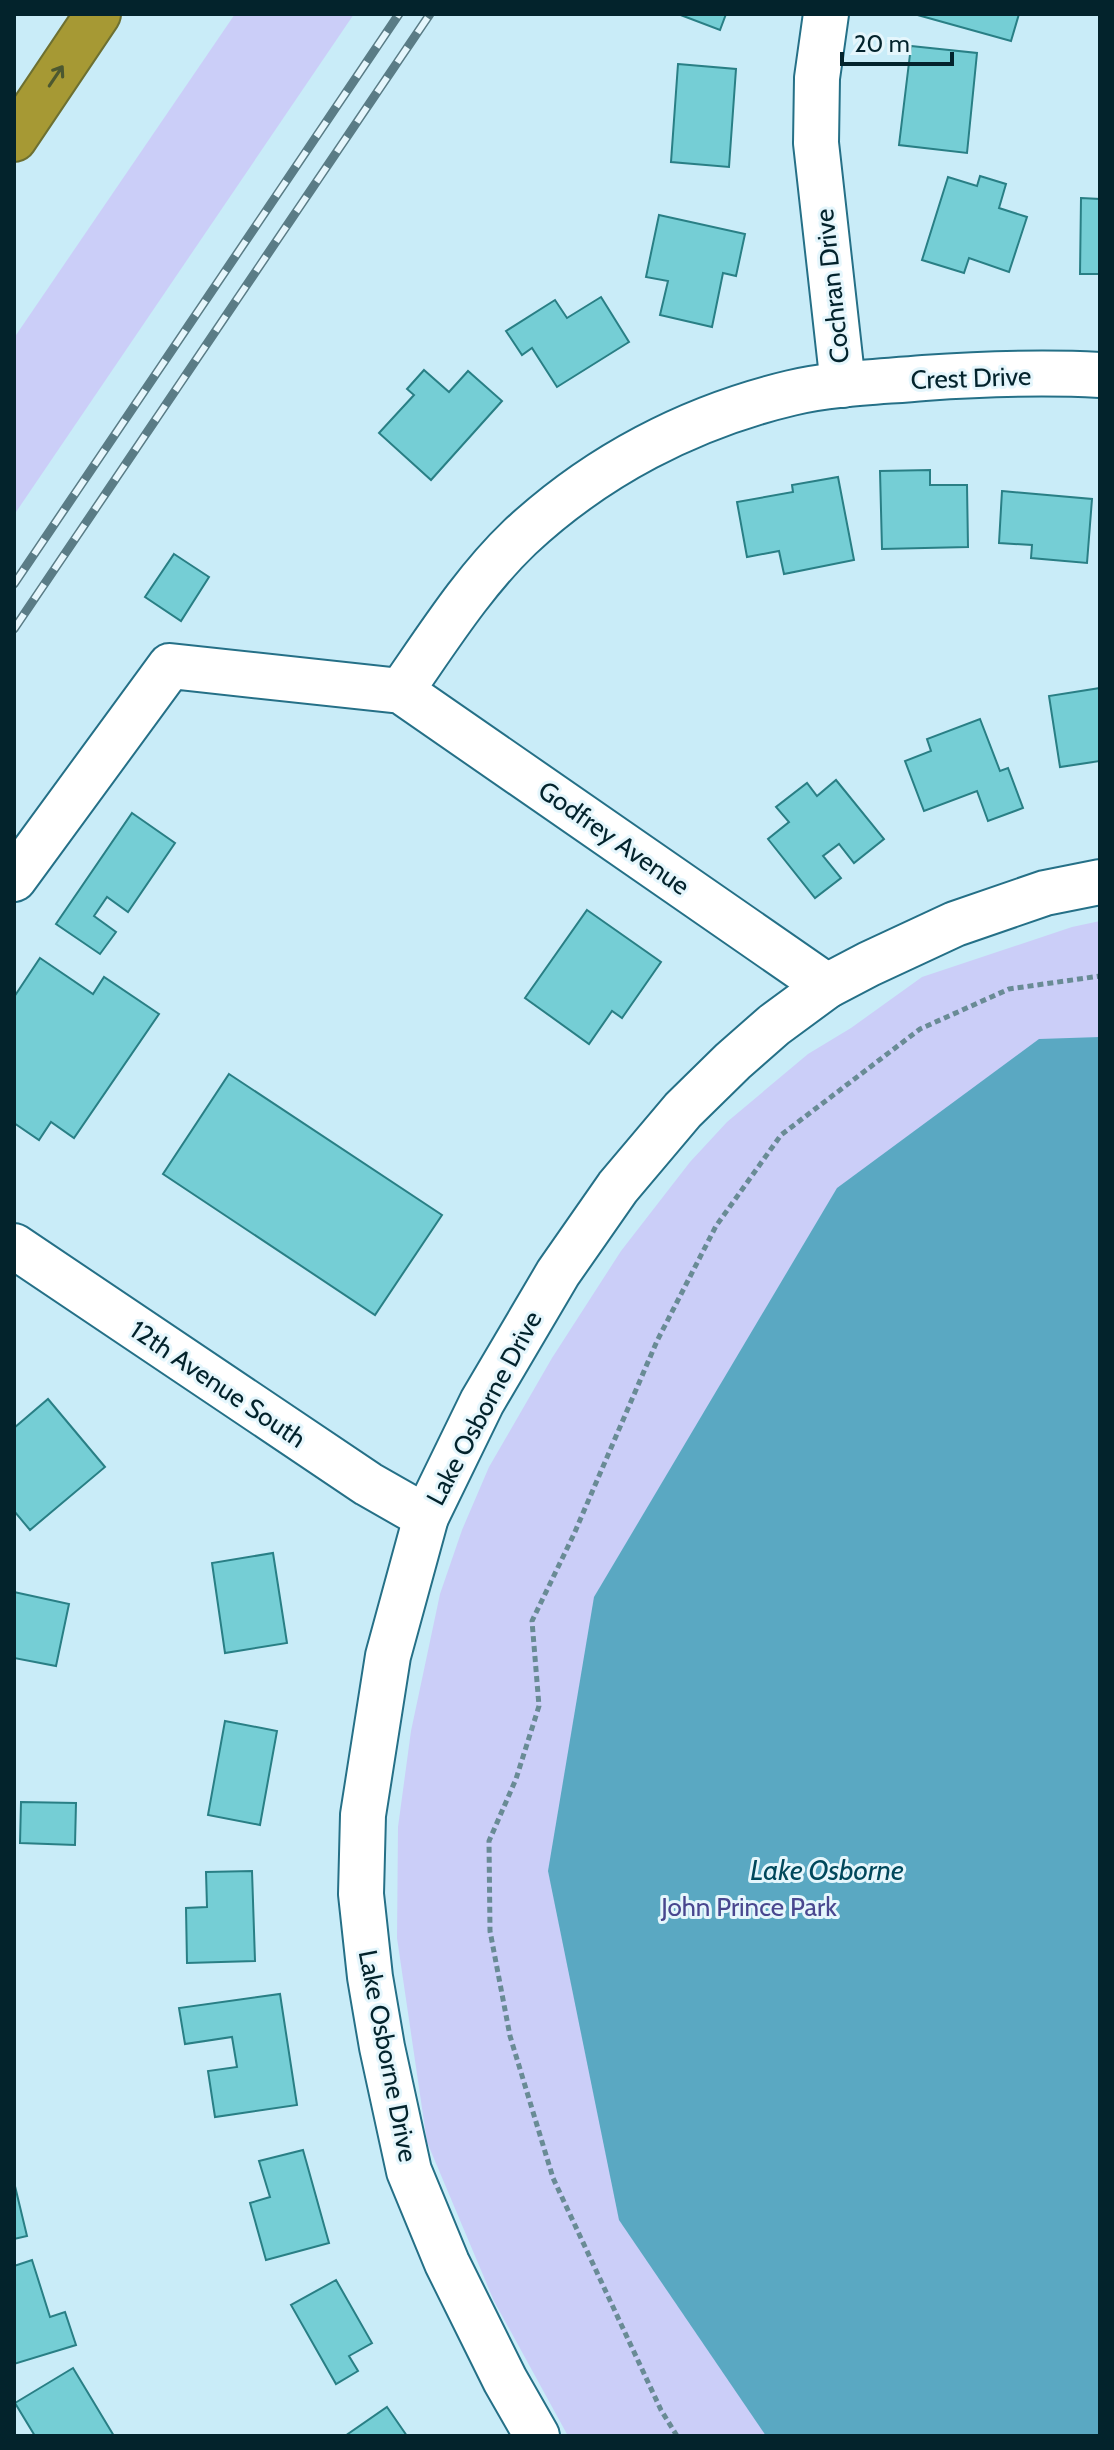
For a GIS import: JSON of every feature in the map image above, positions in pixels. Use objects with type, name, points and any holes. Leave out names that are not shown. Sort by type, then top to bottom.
[{"type":"highway","points":[[14,139],[98,14]]},
{"type":"street","name":"Cochran Drive","points":[[401,691],[468,595],[520,537],[580,487],[645,446],[717,415],[792,393],[843,385],[816,143],[817,78],[826,14]]},
{"type":"street","name":"Crest Drive","points":[[843,385],[972,375],[1100,375]]},
{"type":"street","points":[[14,879],[170,666],[401,691]]},
{"type":"street","name":"Godfrey Avenue","points":[[401,691],[827,986]]},
{"type":"street","name":"Lake Osborne Drive","points":[[537,2436],[505,2380],[447,2263],[409,2171],[370,1977],[361,1894],[363,1815],[388,1656],[426,1517],[482,1402],[558,1273],[618,1187],[683,1110],[733,1061],[774,1025],[827,986],[955,924],[1045,893],[1100,882]]},
{"type":"street","name":"12th Avenue South","points":[[14,1246],[368,1484],[426,1517]]},
{"type":"path","points":[[677,2436],[661,2410],[553,2178],[510,2036],[490,1931],[489,1841],[516,1779],[539,1706],[532,1621],[574,1534],[657,1341],[709,1238],[781,1135],[920,1029],[1009,989],[1100,976]]},
{"type":"green space","points":[[235,14],[354,14],[14,515],[14,338]]},
{"type":"green space","name":"Lake Osborne","points":[[1100,921],[1100,2436],[568,2436],[494,2301],[427,2142],[397,1938],[398,1827],[411,1731],[440,1594],[462,1530],[489,1467],[552,1358],[621,1251],[690,1162],[727,1122],[808,1054],[851,1028],[922,977],[1072,927]]},
{"type":"water","name":"Lake Osborne","points":[[1100,1037],[1100,2436],[766,2436],[619,2220],[548,1871],[594,1597],[837,1188],[1039,1039]]},
{"type":"building","points":[[678,14],[726,14],[720,30]]},
{"type":"building","points":[[914,14],[1019,14],[1011,41]]},
{"type":"building","points":[[911,46],[977,53],[967,153],[899,145]]},
{"type":"building","points":[[678,64],[736,69],[729,167],[671,162]]},
{"type":"building","points":[[980,176],[1006,184],[999,208],[1027,217],[1009,272],[969,258],[964,273],[922,260],[948,177],[977,186]]},
{"type":"building","points":[[1081,198],[1100,199],[1100,274],[1080,274]]},
{"type":"building","points":[[659,215],[745,234],[736,276],[723,273],[712,327],[660,315],[668,281],[646,277]]},
{"type":"building","points":[[601,297],[629,342],[557,387],[532,348],[522,355],[506,331],[555,300],[567,318]]},
{"type":"building","points":[[424,370],[449,392],[468,371],[502,401],[431,480],[379,433],[414,395],[407,389]]},
{"type":"building","points":[[930,470],[930,485],[967,485],[968,547],[882,549],[880,471]]},
{"type":"building","points":[[838,477],[854,560],[784,574],[779,551],[747,557],[737,502],[793,492],[792,485]]},
{"type":"building","points":[[1002,491],[1092,499],[1087,563],[1031,558],[1032,545],[999,543]]},
{"type":"building","points":[[174,554],[209,577],[181,621],[145,597]]},
{"type":"building","points":[[1100,688],[1100,761],[1060,767],[1049,696]]},
{"type":"building","points":[[980,719],[1000,771],[1008,768],[1023,808],[988,821],[977,791],[924,811],[905,761],[931,751],[927,739]]},
{"type":"building","points":[[836,780],[884,839],[854,863],[839,844],[823,856],[841,878],[815,898],[768,839],[789,822],[776,807],[807,783],[817,796]]},
{"type":"building","points":[[132,813],[175,843],[128,912],[107,897],[94,916],[116,932],[100,954],[56,924]]},
{"type":"building","points":[[587,910],[661,962],[622,1018],[612,1011],[589,1044],[525,998]]},
{"type":"building","points":[[40,958],[93,994],[104,977],[159,1014],[74,1138],[51,1122],[39,1140],[14,1123],[14,997]]},
{"type":"building","points":[[229,1074],[442,1215],[375,1315],[163,1174]]},
{"type":"building","points":[[48,1399],[105,1467],[30,1530],[14,1511],[14,1428]]},
{"type":"building","points":[[273,1553],[287,1643],[225,1653],[212,1563]]},
{"type":"building","points":[[14,1592],[69,1604],[56,1666],[14,1658]]},
{"type":"building","points":[[225,1721],[277,1731],[260,1825],[208,1815]]},
{"type":"building","points":[[21,1802],[76,1803],[75,1845],[20,1843]]},
{"type":"building","points":[[252,1871],[255,1961],[187,1963],[186,1908],[207,1907],[206,1872]]},
{"type":"building","points":[[280,1994],[297,2105],[215,2117],[208,2071],[237,2067],[232,2037],[185,2044],[179,2008]]},
{"type":"building","points":[[303,2150],[329,2243],[266,2260],[250,2203],[270,2197],[259,2161]]},
{"type":"building","points":[[14,2182],[27,2236],[14,2239]]},
{"type":"building","points":[[32,2260],[50,2317],[65,2312],[76,2345],[14,2364],[14,2266]]},
{"type":"building","points":[[336,2280],[372,2343],[349,2356],[358,2371],[336,2384],[291,2305]]},
{"type":"building","points":[[73,2368],[114,2436],[35,2436],[15,2403]]},
{"type":"building","points":[[387,2407],[407,2436],[345,2436]]},
{"type":"railway","points":[[14,584],[399,14]]},
{"type":"railway","points":[[14,629],[430,14]]},
{"type":"park label","name":"John Prince Park","points":[[749,1907]]}]
